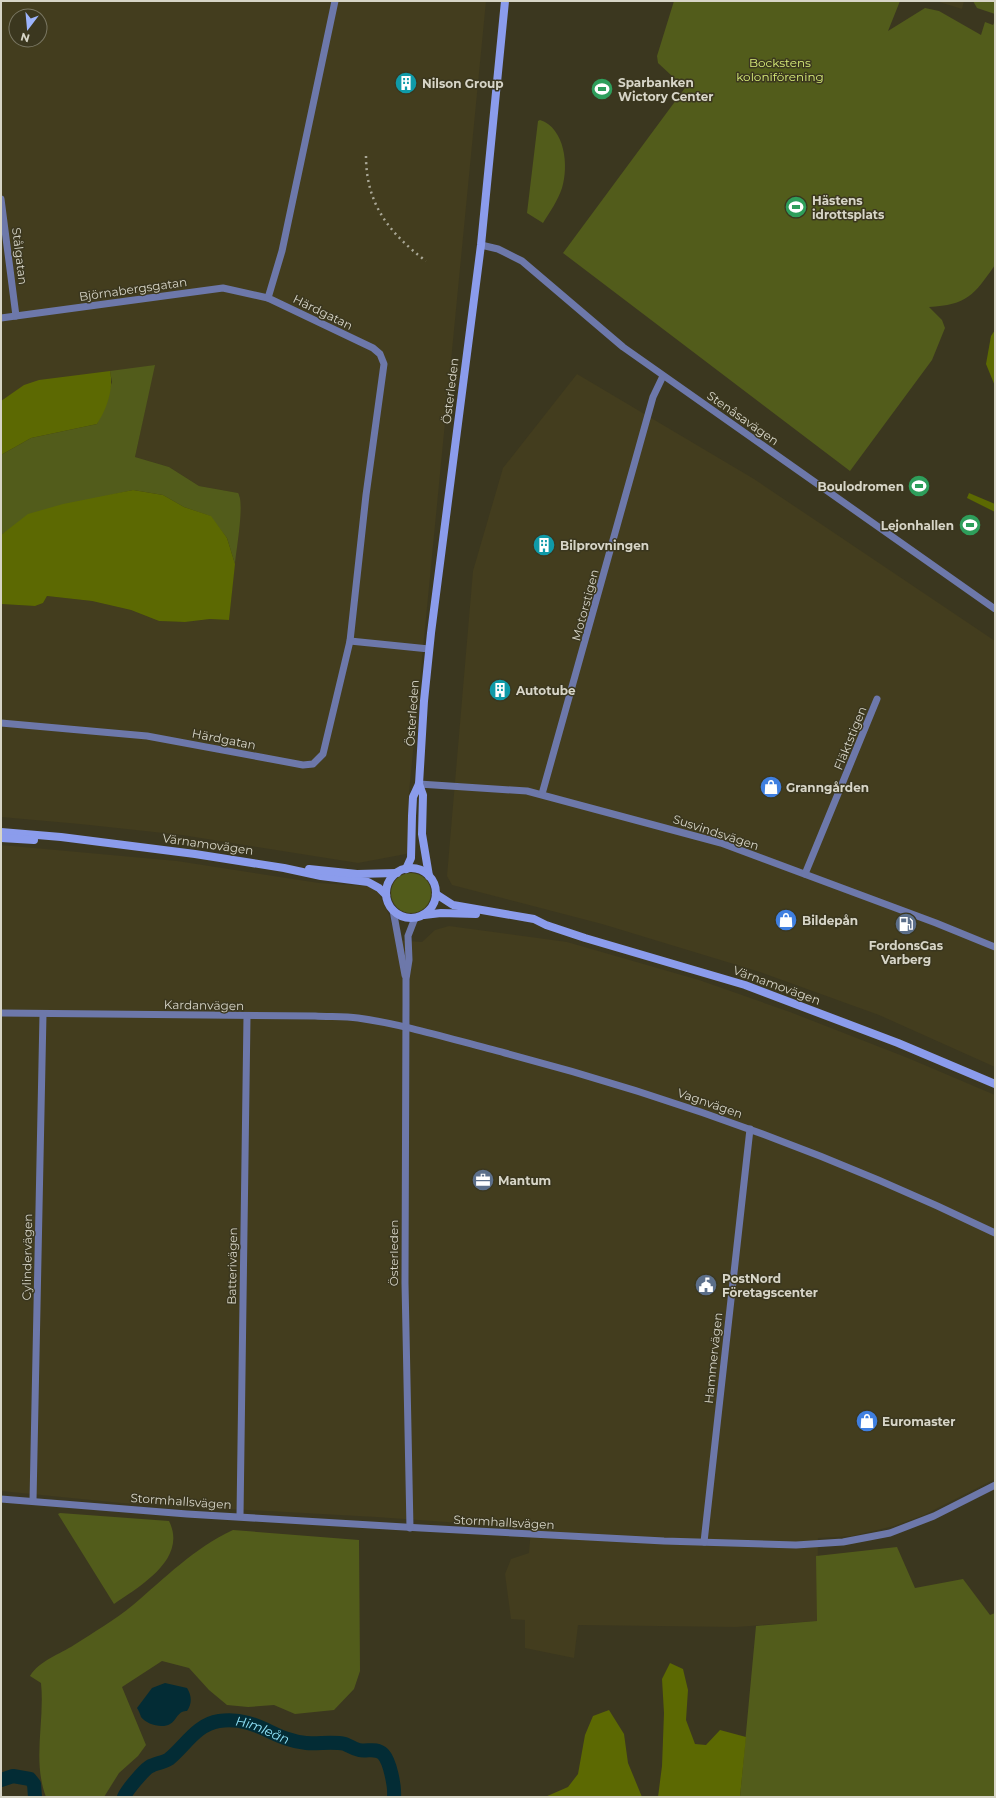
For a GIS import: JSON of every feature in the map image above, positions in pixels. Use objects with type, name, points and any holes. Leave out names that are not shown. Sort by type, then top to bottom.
[{"type":"main road","name":"Österleden","points":[[406,869],[411,858],[413,797],[419,784],[429,649],[481,245],[505,1]]},
{"type":"main road","name":"Österleden","points":[[419,784],[423,795],[422,834],[429,876]]},
{"type":"main road","name":"Värnamovägen","points":[[1,832],[61,837],[195,854],[284,868],[321,876],[368,882],[379,888],[386,895],[393,910]]},
{"type":"main road","name":"Värnamovägen","points":[[1,838],[128,846]]},
{"type":"main road","name":"Värnamovägen","points":[[284,868],[357,874],[397,873],[406,869]]},
{"type":"main road","points":[[406,869],[418,870],[429,876],[435,887],[436,894],[433,906],[424,914]]},
{"type":"main road","points":[[386,895],[388,882],[397,873]]},
{"type":"main road","name":"Värnamovägen","points":[[436,894],[453,905],[534,919],[546,925]]},
{"type":"main road","points":[[393,910],[403,917],[415,918]]},
{"type":"main road","name":"Värnamovägen","points":[[415,918],[424,914],[482,914],[546,925],[745,985],[898,1043],[995,1084]]},
{"type":"street","points":[[268,298],[282,251],[335,1]]},
{"type":"street","name":"Stålgatan","points":[[1,199],[16,316]]},
{"type":"street","name":"Stenåsavägen","points":[[481,245],[498,249],[526,264],[623,347],[995,609]]},
{"type":"street","name":"Björnabergsgatan","points":[[1,318],[223,288],[268,298]]},
{"type":"street","name":"Härdgatan","points":[[1,723],[147,736],[303,765],[313,764],[323,754],[350,641],[366,495],[383,380],[383,359],[373,348],[268,298]]},
{"type":"street","name":"Motorstigen","points":[[542,794],[653,397],[663,376]]},
{"type":"street","points":[[350,641],[429,649]]},
{"type":"street","name":"Fläktstigen","points":[[805,874],[877,699]]},
{"type":"street","name":"Susvindsvägen","points":[[419,784],[527,791],[721,843],[936,923],[995,947]]},
{"type":"street","name":"Österleden","points":[[393,910],[406,979],[405,1283],[410,1528]]},
{"type":"street","name":"Österleden","points":[[406,979],[410,960],[408,936],[415,918]]},
{"type":"street","name":"Kardanvägen","points":[[1,1014],[357,1018],[406,1028]]},
{"type":"street","name":"Cylindervägen","points":[[33,1501],[43,1014]]},
{"type":"street","name":"Batterivägen","points":[[240,1516],[246,1016]]},
{"type":"street","name":"Vagnvägen","points":[[406,1028],[553,1066],[652,1096],[750,1129],[915,1195],[995,1233]]},
{"type":"street","name":"Hammervägen","points":[[704,1542],[750,1129]]},
{"type":"street","name":"Stormhallsvägen","points":[[1,1499],[187,1514],[240,1516],[410,1528],[664,1541],[796,1545],[852,1541],[902,1529],[934,1516],[995,1485]]},
{"type":"shaded area","points":[[1,1],[486,1],[408,803],[409,839],[408,852],[406,854],[358,863],[182,835],[1,817],[1,604],[35,606],[43,603],[47,596],[92,601],[131,610],[159,621],[185,622],[210,619],[229,620],[240,506],[240,496],[237,493],[199,486],[169,467],[135,457],[154,365],[7,397],[1,401]]},
{"type":"shaded area","points":[[936,1],[964,1],[962,9]]},
{"type":"shaded area","points":[[577,374],[754,479],[995,641],[995,1067],[879,1015],[760,972],[602,924],[452,885],[447,876],[473,571],[503,468]]},
{"type":"shaded area","points":[[1,845],[177,861],[319,883],[367,886],[374,889],[379,894],[389,915],[396,940],[422,942],[435,930],[449,926],[567,942],[699,980],[790,1012],[908,1058],[995,1095],[995,1479],[924,1515],[894,1526],[852,1536],[818,1538],[817,1621],[736,1627],[578,1625],[574,1658],[525,1648],[525,1620],[511,1619],[505,1574],[511,1559],[529,1553],[531,1528],[376,1517],[121,1503],[1,1491]]},
{"type":"green space","name":"Hästens idrottsplats","points":[[674,1],[900,1],[888,31],[925,8],[939,11],[981,35],[985,22],[993,25],[995,21],[995,265],[975,291],[961,301],[942,306],[929,307],[942,320],[945,328],[932,360],[850,471],[563,253],[685,88],[658,63],[657,56]]},
{"type":"green space","points":[[973,1],[995,1],[995,14],[977,8]]},
{"type":"green space","points":[[540,120],[548,124],[555,131],[560,139],[565,159],[562,188],[554,206],[543,223],[527,213],[538,121]]},
{"type":"green space","points":[[995,330],[995,386],[986,364],[991,336]]},
{"type":"green space","points":[[155,365],[135,457],[169,467],[199,486],[238,493],[241,506],[235,564],[227,538],[210,516],[184,507],[163,495],[133,490],[98,498],[12,528],[1,535],[1,455],[31,438],[97,424],[112,382],[110,371]]},
{"type":"green space","points":[[110,371],[111,384],[109,398],[104,412],[97,424],[31,438],[1,455],[1,401],[24,385],[39,380]]},
{"type":"green space","points":[[133,490],[163,495],[184,507],[211,516],[227,538],[235,564],[229,620],[210,619],[185,622],[159,621],[131,610],[92,601],[47,596],[43,603],[35,606],[1,604],[1,535],[28,514],[63,504]]},
{"type":"green space","points":[[969,493],[995,504],[995,512],[967,498]]},
{"type":"green space","points":[[415,873],[422,876],[428,882],[431,893],[430,901],[422,910],[415,913],[407,913],[400,910],[392,901],[391,889],[394,882],[403,874]]},
{"type":"green space","points":[[58,1514],[169,1521],[173,1535],[172,1547],[167,1559],[148,1580],[114,1604]]},
{"type":"green space","points":[[233,1530],[359,1540],[360,1671],[354,1689],[334,1710],[295,1714],[274,1705],[248,1707],[227,1705],[209,1690],[189,1668],[162,1661],[122,1687],[146,1745],[138,1756],[119,1773],[104,1797],[46,1797],[42,1783],[39,1755],[42,1712],[41,1683],[30,1676],[44,1662],[112,1621],[133,1605],[168,1574],[205,1546]]},
{"type":"green space","points":[[897,1547],[915,1588],[963,1579],[990,1615],[995,1613],[995,1797],[740,1797],[756,1626],[817,1621],[816,1556]]},
{"type":"green space","points":[[670,1663],[683,1669],[688,1690],[686,1720],[695,1744],[706,1745],[720,1730],[746,1737],[740,1797],[658,1797],[662,1766],[664,1713],[662,1679]]},
{"type":"green space","points":[[609,1710],[624,1734],[628,1763],[642,1797],[545,1797],[568,1787],[578,1774],[585,1735],[593,1716]]},
{"type":"water","points":[[165,1683],[187,1688],[191,1697],[191,1703],[187,1711],[182,1712],[170,1724],[163,1726],[154,1725],[143,1720],[137,1708],[152,1688]]},
{"type":"waterway","name":"Himleån","points":[[124,1797],[146,1769],[169,1759],[204,1726],[219,1721],[233,1720],[255,1725],[294,1741],[306,1743],[340,1743],[359,1750],[374,1750],[380,1752],[386,1757],[390,1768],[394,1797]]},
{"type":"waterway","name":"Himleån","points":[[1,1780],[13,1776],[30,1779],[34,1784],[35,1797]]},
{"type":"railway","points":[[366,156],[370,189],[382,216],[401,240],[426,261]]},
{"type":"place","name":"Nilson Group","points":[[406,83]]},
{"type":"place","name":"Sparbanken Wictory Center","points":[[602,89]]},
{"type":"place","name":"Hästens idrottsplats","points":[[796,207]]},
{"type":"place","name":"Boulodromen","points":[[919,486]]},
{"type":"place","name":"Lejonhallen","points":[[970,525]]},
{"type":"place","name":"Bilprovningen","points":[[544,545]]},
{"type":"place","name":"Autotube","points":[[500,690]]},
{"type":"place","name":"Granngården","points":[[771,787]]},
{"type":"place","name":"Bildepån","points":[[786,920]]},
{"type":"place","name":"FordonsGas Varberg","points":[[906,924]]},
{"type":"place","name":"Mantum","points":[[483,1180]]},
{"type":"place","name":"PostNord Företagscenter","points":[[706,1285]]},
{"type":"place","name":"Euromaster","points":[[867,1421]]},
{"type":"park label","name":"Bockstens koloniförening","points":[[780,69]]}]
